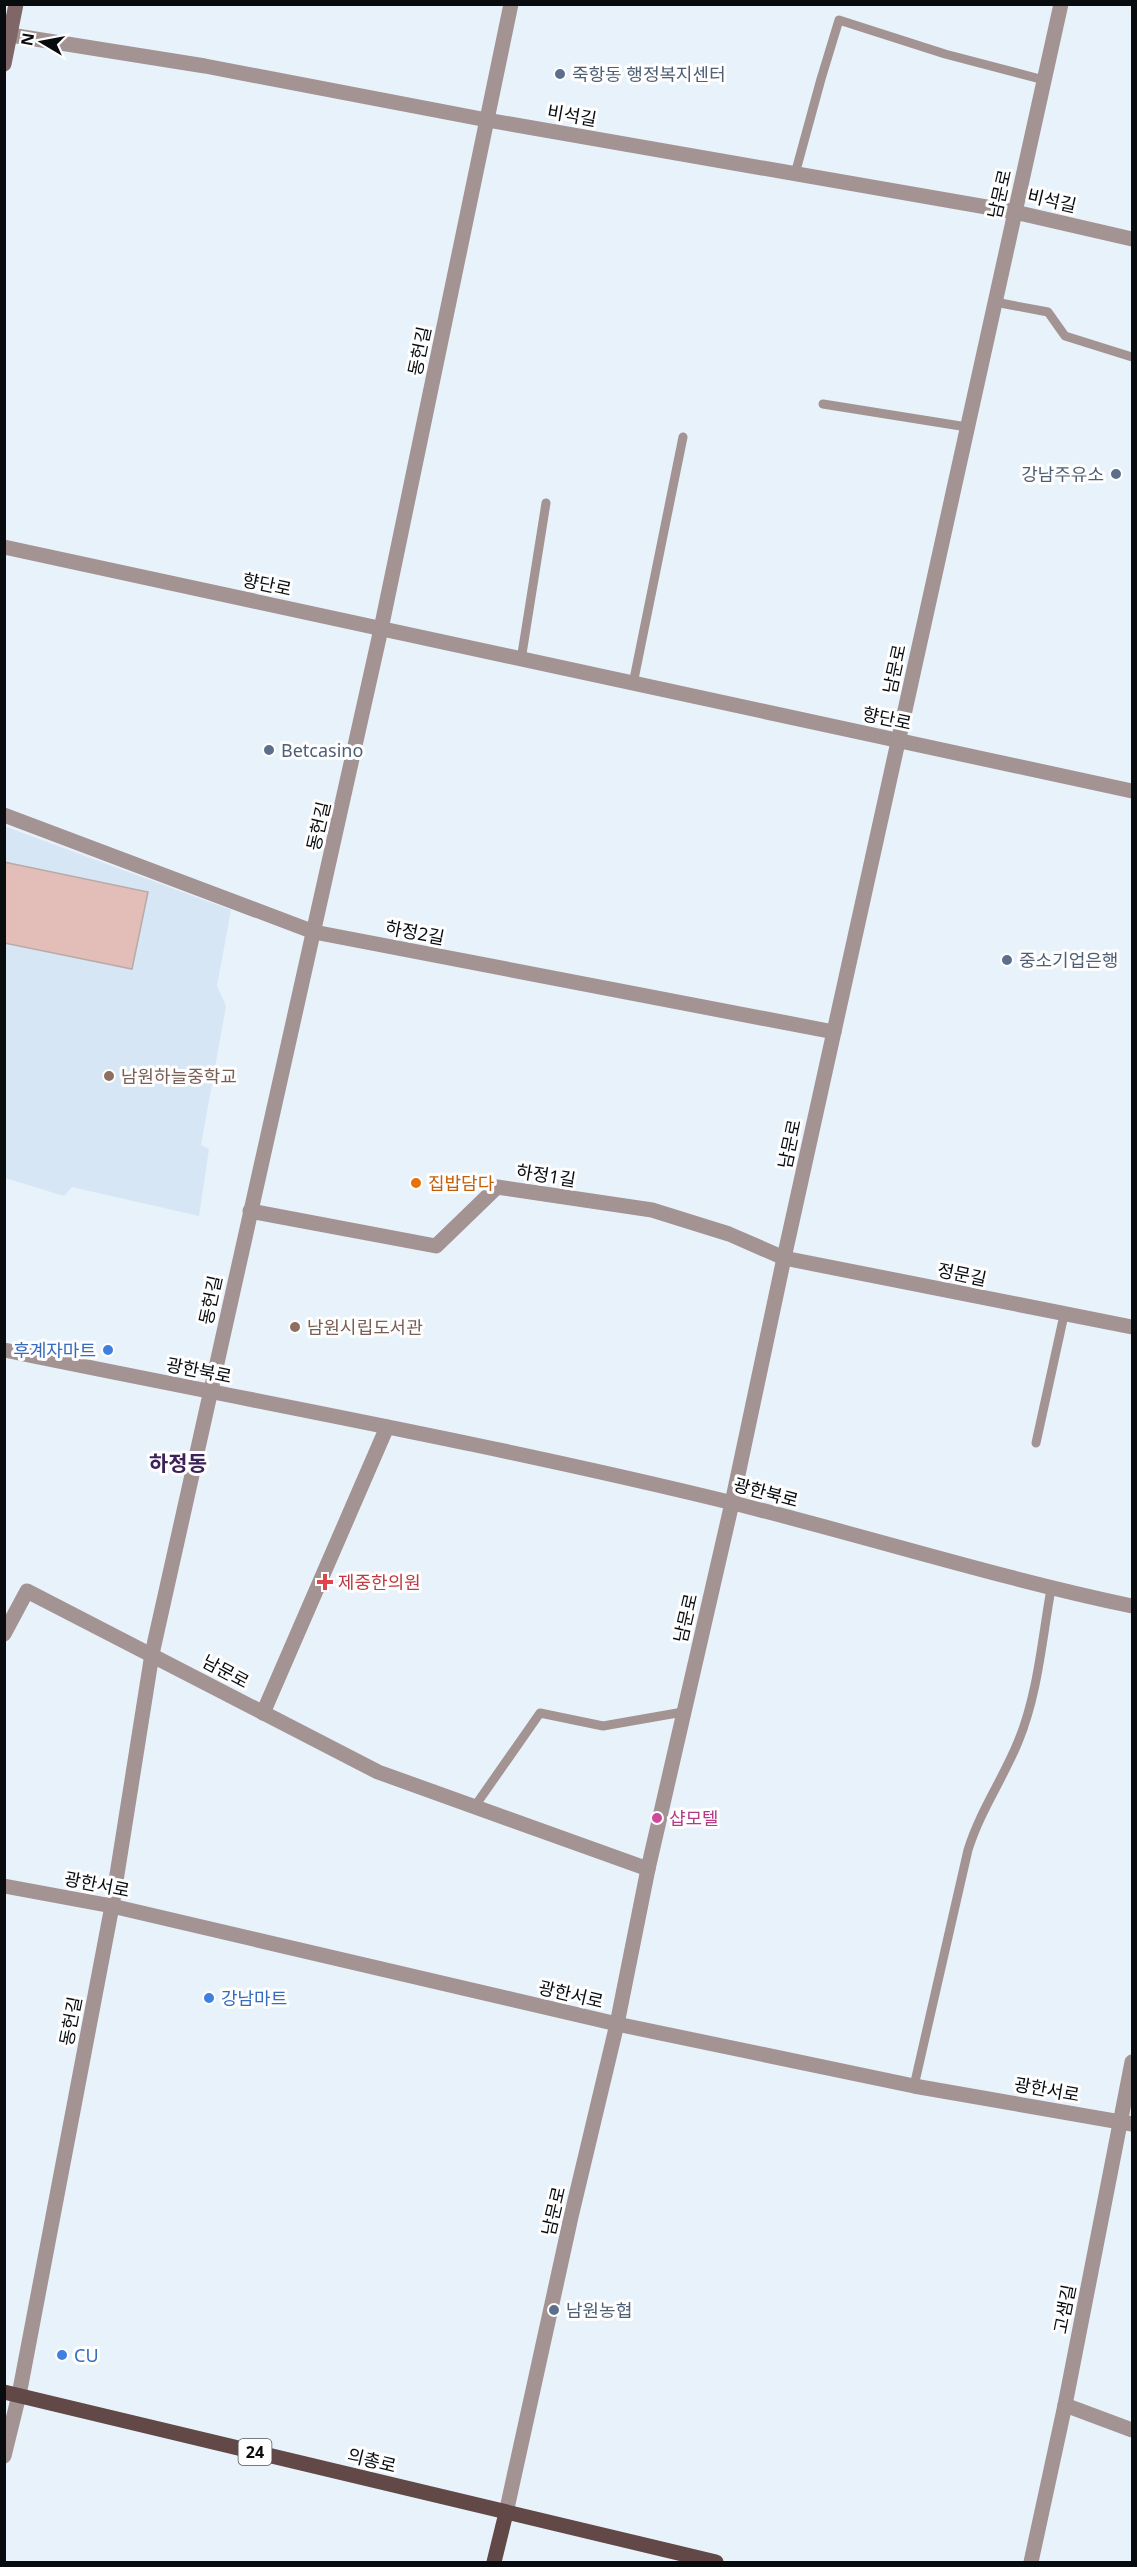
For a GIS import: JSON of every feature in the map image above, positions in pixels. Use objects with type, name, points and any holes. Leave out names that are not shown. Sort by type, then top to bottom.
[{"type":"main road","name":"의총로","points":[[12,2393],[716,2562]]},
{"type":"main road","name":"남문로","points":[[494,2562],[506,2513]]},
{"type":"street","points":[[4,64],[7,34],[16,4]]},
{"type":"street","name":"동헌길","points":[[12,2393],[112,1906],[152,1654],[381,629],[511,4]]},
{"type":"street","name":"남문로","points":[[506,2513],[571,2217],[617,2024],[648,1869],[732,1503],[1061,4]]},
{"type":"street","name":"비석길","points":[[7,34],[204,66],[487,120],[1015,212],[1132,239]]},
{"type":"street","name":"향단로","points":[[4,547],[1132,791]]},
{"type":"street","name":"하정2길","points":[[4,815],[314,933],[834,1032]]},
{"type":"street","name":"하정1길","points":[[250,1211],[435,1246],[497,1187],[652,1210],[729,1234],[784,1258]]},
{"type":"street","name":"정문길","points":[[784,1258],[1132,1327]]},
{"type":"street","name":"광한북로","points":[[4,1350],[210,1393],[387,1426],[732,1503],[1051,1589],[1132,1606]]},
{"type":"street","points":[[263,1713],[387,1426]]},
{"type":"street","points":[[4,1635],[27,1591],[152,1654]]},
{"type":"street","name":"남문로","points":[[152,1654],[378,1772],[648,1869]]},
{"type":"street","name":"광한서로","points":[[4,1886],[112,1906],[617,2024],[914,2086],[1126,2123]]},
{"type":"street","name":"고샘길","points":[[1030,2562],[1126,2123],[1132,2062]]},
{"type":"street","points":[[4,2456],[12,2393]]},
{"type":"street","points":[[1065,2405],[1132,2430]]},
{"type":"lane","points":[[795,174],[840,20],[945,54],[1044,80]]},
{"type":"lane","points":[[995,302],[1048,312],[1065,336],[1132,357]]},
{"type":"lane","points":[[823,404],[967,427]]},
{"type":"lane","points":[[633,684],[683,437]]},
{"type":"lane","points":[[521,660],[546,503]]},
{"type":"lane","points":[[1036,1443],[1064,1315]]},
{"type":"lane","points":[[914,2086],[965,1860],[975,1827],[1019,1740],[1030,1702],[1051,1589]]},
{"type":"lane","points":[[475,1806],[540,1713],[603,1726],[683,1712]]},
{"type":"shaded area","name":"남원하늘중학교","points":[[4,826],[231,910],[217,986],[226,1006],[201,1145],[209,1149],[199,1216],[72,1187],[64,1196],[5,1178]]},
{"type":"building","points":[[4,862],[148,892],[132,969],[4,943]]},
{"type":"place","name":"죽항동 행정복지센터","points":[[560,74]]},
{"type":"place","name":"강남주유소","points":[[1116,474]]},
{"type":"place","name":"Betcasino","points":[[269,750]]},
{"type":"place","name":"중소기업은행","points":[[1007,960]]},
{"type":"place","name":"남원하늘중학교","points":[[109,1076]]},
{"type":"place","name":"집밥담다","points":[[416,1183]]},
{"type":"place","name":"남원시립도서관","points":[[295,1327]]},
{"type":"place","name":"후계자마트","points":[[108,1350]]},
{"type":"place","name":"제중한의원","points":[[325,1582]]},
{"type":"place","name":"샵모텔","points":[[657,1818]]},
{"type":"place","name":"강남마트","points":[[209,1998]]},
{"type":"place","name":"남원농협","points":[[554,2310]]},
{"type":"place","name":"CU","points":[[62,2355]]},
{"type":"district","name":"하정동","points":[[178,1463]]}]
